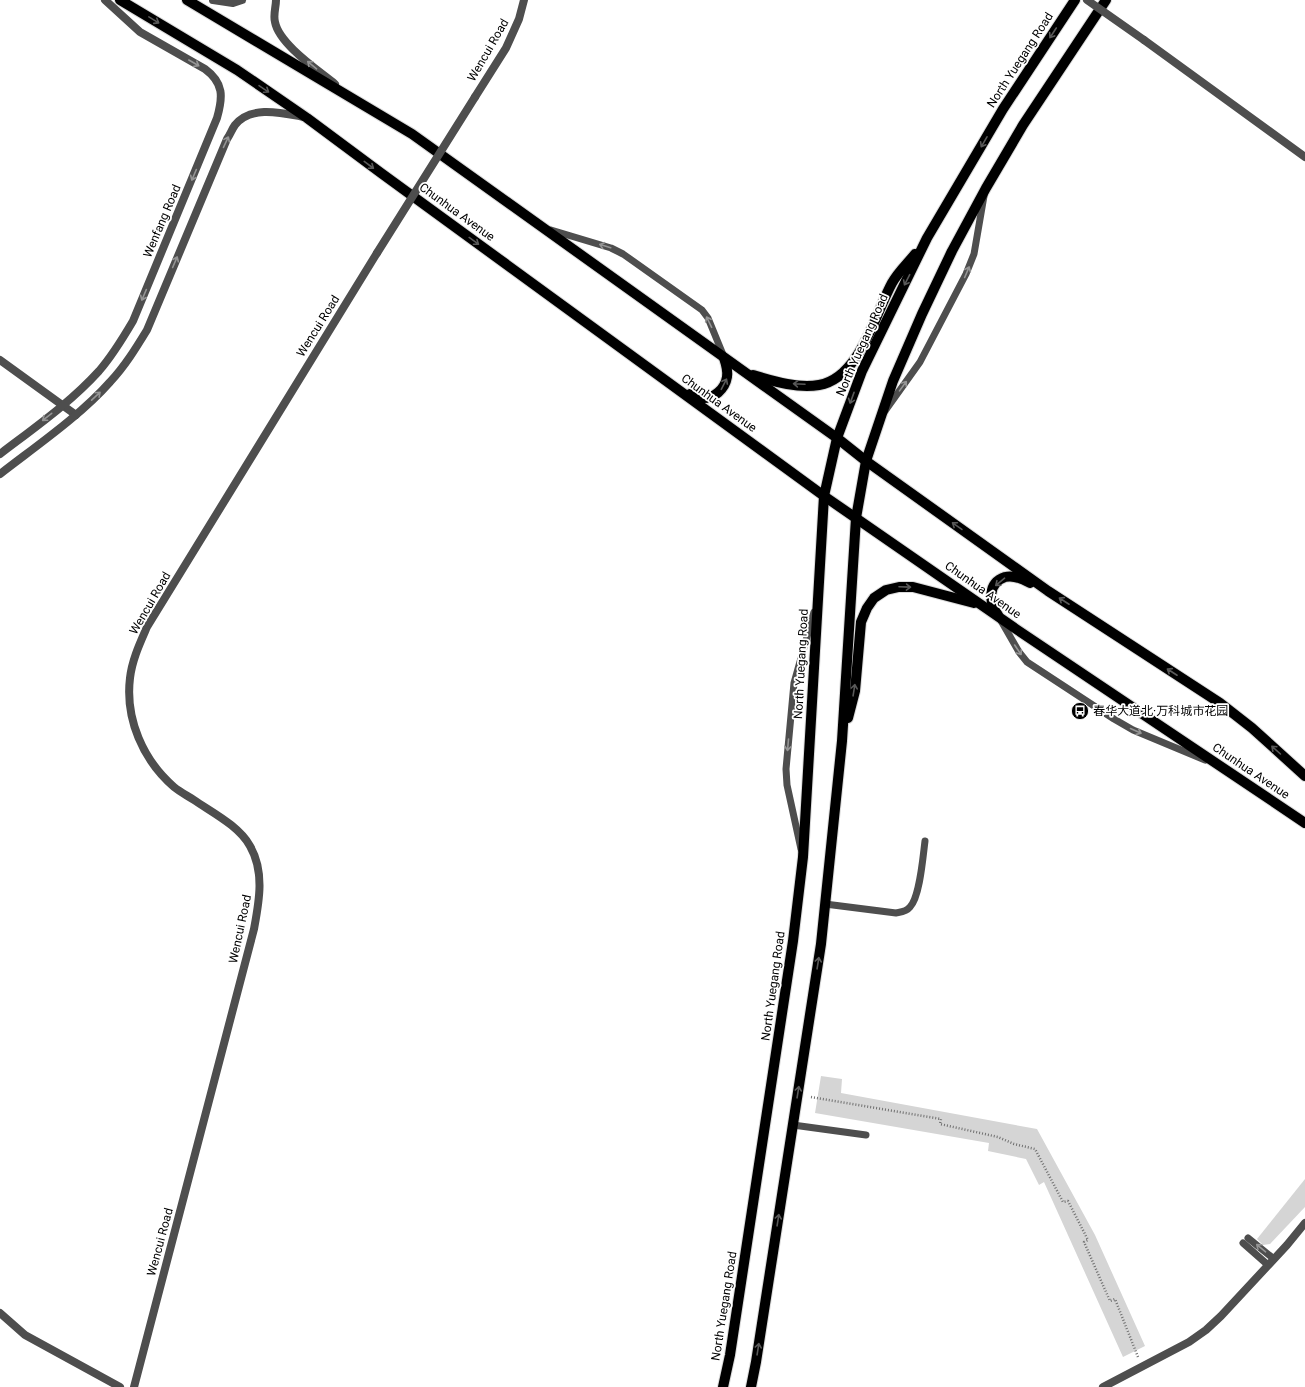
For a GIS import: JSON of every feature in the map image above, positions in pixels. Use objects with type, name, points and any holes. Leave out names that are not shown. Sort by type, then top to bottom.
[{"type":"main road","name":"Chunhua Avenue","points":[[120,0],[237,70],[307,118],[824,496],[998,617],[1305,823]]},
{"type":"main road","points":[[187,0],[412,134],[838,438],[866,461],[1048,591],[1220,703],[1252,728],[1305,776]]},
{"type":"main road","name":"North Yuegang Road","points":[[723,1387],[730,1355],[793,940],[803,857],[824,496],[838,438],[862,371],[927,238],[1003,109],[1075,0]]},
{"type":"main road","points":[[751,1387],[821,944],[842,742],[856,518],[866,461],[893,381],[922,314],[952,252],[986,188],[1023,125],[1106,0]]},
{"type":"main road","points":[[746,373],[779,382],[798,385],[819,385],[834,380],[859,354],[893,281],[927,238]]},
{"type":"main road","points":[[679,390],[701,398],[718,394],[724,385],[727,376],[724,358]]},
{"type":"main road","points":[[998,617],[991,600],[992,591],[997,582],[1006,577],[1019,578],[1048,591]]},
{"type":"main road","points":[[842,742],[855,691],[861,622],[866,608],[874,598],[886,590],[899,587],[913,587],[981,605]]},
{"type":"street","name":"Wenfang Road","points":[[0,454],[63,405],[98,371],[116,349],[133,321],[217,118],[220,106],[220,86],[214,76],[205,69],[140,32],[105,0]]},
{"type":"street","points":[[213,0],[233,3],[242,0]]},
{"type":"street","points":[[276,0],[274,21],[278,32],[286,44],[353,99]]},
{"type":"street","name":"Wencui Road","points":[[134,1387],[254,929],[260,898],[259,870],[250,846],[235,828],[174,787],[158,770],[144,750],[133,725],[129,702],[130,678],[136,652],[147,627],[377,253],[506,48],[519,19],[524,0]]},
{"type":"street","points":[[1087,0],[1305,157]]},
{"type":"street","points":[[0,474],[76,415],[110,383],[130,357],[147,330],[227,139],[236,125],[246,116],[260,113],[275,112],[307,118]]},
{"type":"street","points":[[0,360],[76,415]]},
{"type":"street","points":[[1103,1387],[1189,1342],[1206,1330],[1221,1316],[1287,1245],[1305,1222]]},
{"type":"street","points":[[1287,1245],[1305,1230]]},
{"type":"street","points":[[0,1313],[25,1335],[120,1387]]},
{"type":"lane","points":[[881,417],[920,362],[966,274],[974,254],[986,188]]},
{"type":"lane","points":[[542,228],[611,248],[623,254],[702,310],[708,318],[724,358]]},
{"type":"lane","points":[[803,857],[787,785],[786,769],[794,683],[818,598]]},
{"type":"lane","points":[[998,617],[1019,652],[1027,662],[1133,730],[1221,767]]},
{"type":"lane","points":[[825,904],[896,913],[903,912],[910,908],[917,894],[925,840]]},
{"type":"lane","points":[[793,1125],[866,1135]]},
{"type":"lane","points":[[1246,1240],[1271,1262]]},
{"type":"path","points":[[811,1097],[941,1119],[940,1124],[998,1137],[1014,1144],[1035,1149],[1063,1202],[1068,1201],[1088,1240],[1084,1242],[1110,1301],[1115,1299],[1138,1357]]},
{"type":"shaded area","points":[[821,1076],[842,1079],[841,1093],[1037,1129],[1095,1235],[1145,1346],[1123,1357],[1044,1182],[1039,1185],[1026,1159],[988,1151],[989,1143],[815,1113]]},
{"type":"shaded area","points":[[1305,1179],[1305,1207],[1270,1244],[1263,1245],[1257,1239]]},
{"type":"place","name":"春华大道北·万科城市花园","points":[[1080,711]]}]
